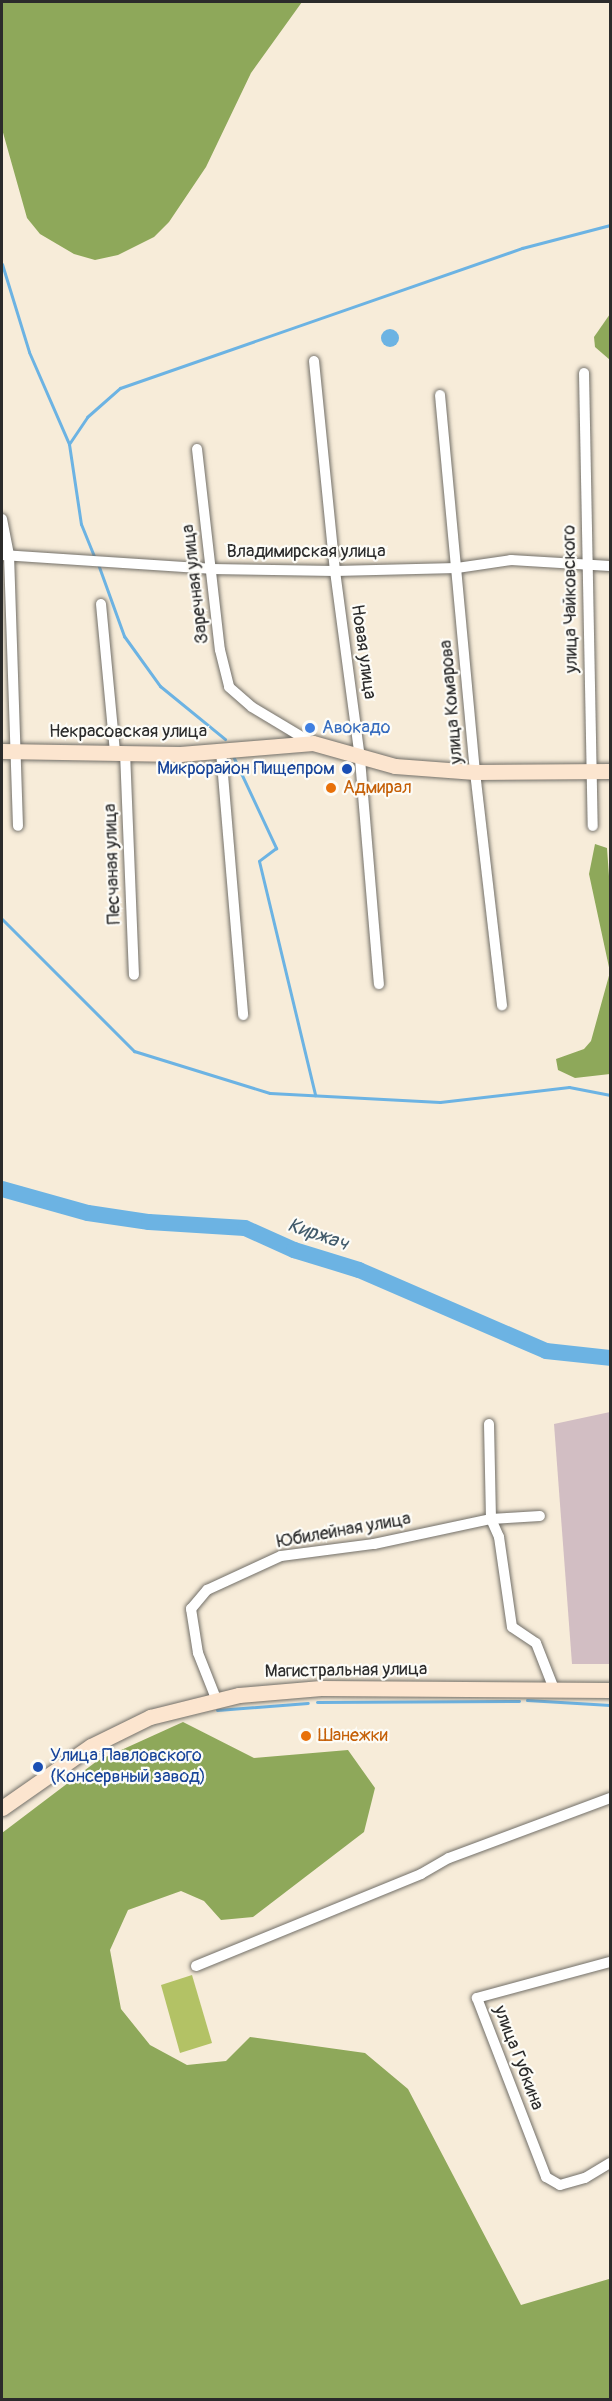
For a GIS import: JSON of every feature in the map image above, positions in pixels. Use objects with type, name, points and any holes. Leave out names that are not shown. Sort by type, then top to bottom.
[{"type":"main road","name":"Некрасовская улица","points":[[8,751],[221,751],[313,743],[334,747],[360,759],[395,766],[475,772],[610,771]]},
{"type":"main road","name":"Магистральная улица","points":[[2,1808],[91,1746],[150,1717],[217,1701],[290,1689],[610,1690]]},
{"type":"street","name":"Новая улица","points":[[314,361],[336,571],[360,759],[379,984]]},
{"type":"street","name":"улица Чайковского","points":[[584,373],[590,771],[593,826]]},
{"type":"street","name":"улица Комарова","points":[[440,395],[475,772],[502,1005]]},
{"type":"street","name":"Заречная улица","points":[[197,448],[220,650],[229,687],[252,707],[313,743]]},
{"type":"street","points":[[2,519],[5,555],[8,751],[18,826]]},
{"type":"street","name":"Владимирская улица","points":[[5,555],[89,563],[211,569],[336,571],[457,568],[512,560],[610,566]]},
{"type":"street","name":"Песчаная улица","points":[[101,604],[120,752],[134,975]]},
{"type":"street","points":[[221,751],[243,1015]]},
{"type":"street","points":[[489,1424],[491,1519],[499,1537],[512,1627],[536,1643],[554,1689]]},
{"type":"street","name":"Юбилейная улица","points":[[217,1701],[198,1653],[191,1609],[207,1590],[281,1556],[374,1544],[491,1519],[540,1516]]},
{"type":"street","points":[[196,1966],[421,1874],[448,1858],[610,1798]]},
{"type":"street","name":"улица Губкина","points":[[610,1962],[477,1998],[546,2177],[560,2185],[585,2178],[610,2163]]},
{"type":"shaded area","points":[[610,1412],[610,1664],[572,1664],[554,1424]]},
{"type":"green space","points":[[2,2],[302,2],[251,73],[206,167],[169,222],[154,237],[118,255],[95,260],[74,254],[40,234],[27,218],[2,129]]},
{"type":"green space","points":[[610,314],[610,360],[595,347],[594,337]]},
{"type":"green space","points":[[595,844],[607,848],[610,890],[610,972],[589,874]]},
{"type":"green space","points":[[610,972],[610,1074],[575,1078],[558,1070],[556,1059],[584,1049],[591,1041]]},
{"type":"green space","points":[[183,1722],[254,1758],[348,1750],[375,1788],[364,1832],[253,1917],[221,1920],[204,1901],[181,1891],[128,1910],[110,1950],[121,2009],[150,2045],[187,2065],[226,2061],[250,2037],[365,2053],[408,2089],[521,2305],[609,2279],[610,2399],[2,2399],[2,1833],[97,1761]]},
{"type":"green space","points":[[192,1975],[212,2043],[180,2053],[161,1985]]},
{"type":"water","points":[[390,329],[396,332],[399,338],[396,344],[390,347],[384,344],[381,338],[384,332]]},
{"type":"waterway","points":[[69,444],[87,417],[120,388],[522,248],[610,225]]},
{"type":"waterway","points":[[2,264],[29,352],[69,444],[81,524],[95,558]]},
{"type":"waterway","points":[[98,564],[124,636],[160,686],[225,739]]},
{"type":"waterway","points":[[233,756],[276,848],[259,861],[315,1095]]},
{"type":"waterway","points":[[2,919],[134,1051],[270,1093],[440,1102],[569,1087],[610,1095]]},
{"type":"waterway","name":"Киржач","points":[[2,1189],[88,1213],[149,1222],[245,1228],[294,1250],[359,1270],[546,1351],[610,1358]]},
{"type":"waterway","points":[[527,1700],[610,1705]]},
{"type":"waterway","points":[[317,1702],[519,1701]]},
{"type":"waterway","points":[[217,1710],[308,1703]]},
{"type":"place","name":"Авокадо","points":[[310,728]]},
{"type":"place","name":"Микрорайон Пищепром","points":[[347,769]]},
{"type":"place","name":"Адмирал","points":[[331,788]]},
{"type":"place","name":"Шанежки","points":[[306,1736]]},
{"type":"place","name":"Улица Павловского (Консервный завод)","points":[[38,1767]]}]
